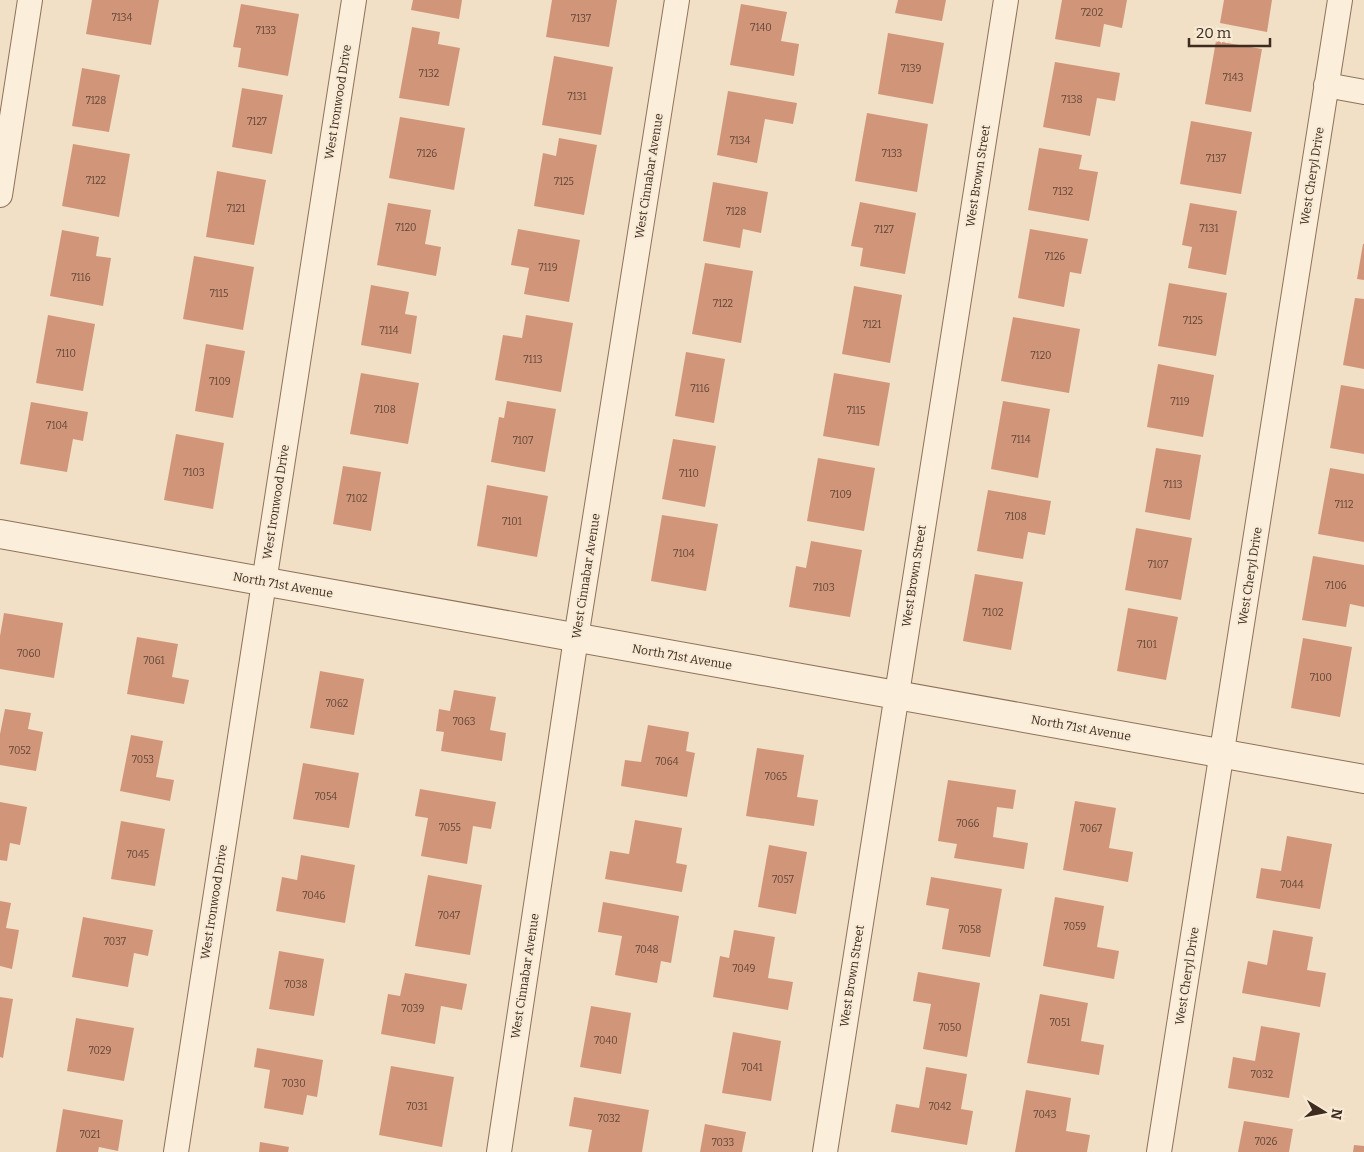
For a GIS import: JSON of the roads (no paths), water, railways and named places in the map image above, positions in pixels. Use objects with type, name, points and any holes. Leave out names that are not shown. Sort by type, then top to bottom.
[{"type":"street","points":[[0,195],[30,0]]},
{"type":"street","name":"West Ironwood Drive","points":[[176,1152],[354,0]]},
{"type":"street","name":"West Cinnabar Avenue","points":[[499,1152],[576,638],[677,0]]},
{"type":"street","name":"West Brown Street","points":[[825,1152],[1006,0]]},
{"type":"street","name":"West Cheryl Drive","points":[[1159,1152],[1340,0]]},
{"type":"street","points":[[1326,85],[1364,92]]},
{"type":"street","name":"North 71st Avenue","points":[[0,534],[1364,779]]}]
